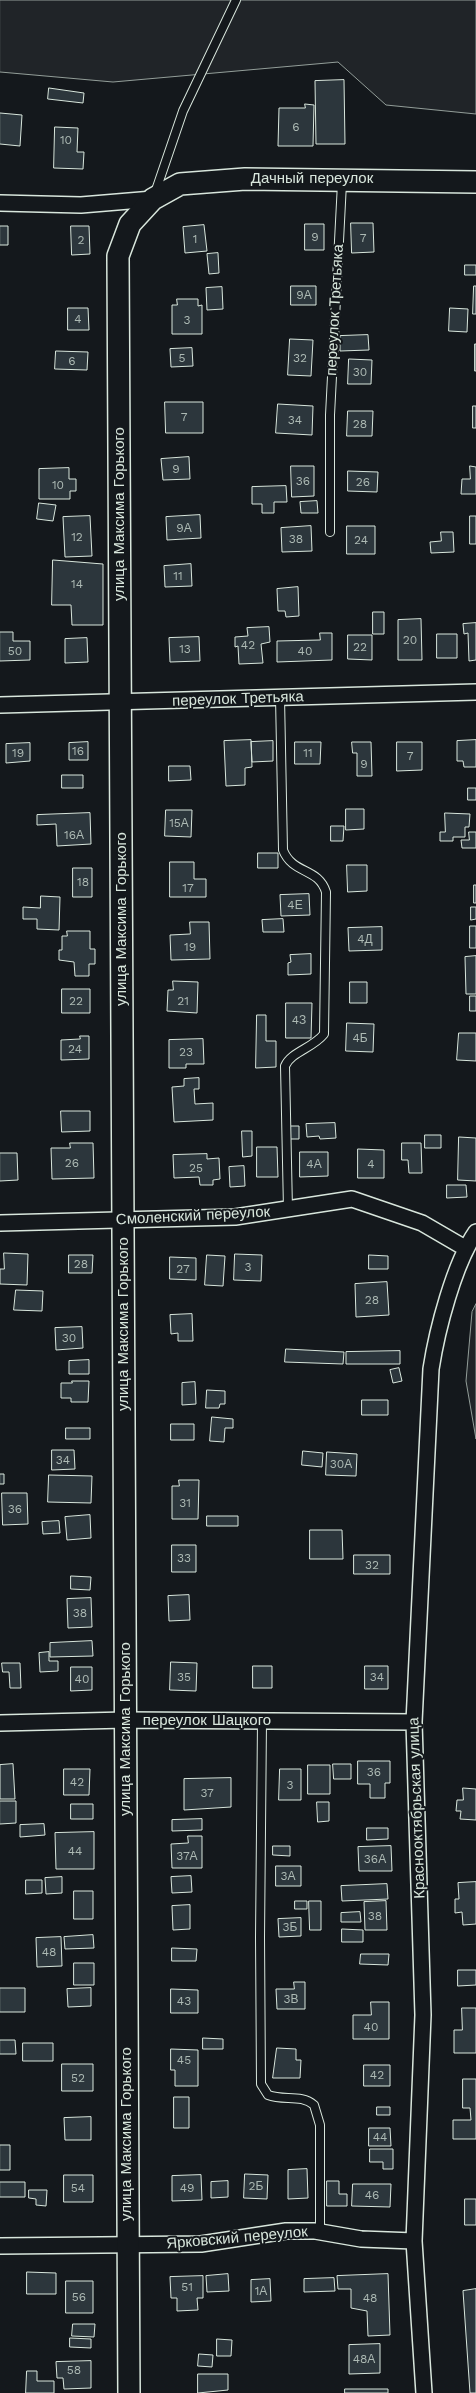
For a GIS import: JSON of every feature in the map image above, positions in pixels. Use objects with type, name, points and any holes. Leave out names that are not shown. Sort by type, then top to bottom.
[{"type":"main road","name":"Дачный переулок","points":[[118,256],[130,224],[153,199],[180,184],[245,178],[342,178],[476,182]]},
{"type":"main road","name":"улица Максима Горького","points":[[118,256],[129,2393]]},
{"type":"street","name":"Дачный переулок","points":[[0,203],[81,205],[153,199]]},
{"type":"street","name":"переулок Третьяка","points":[[0,705],[476,692]]},
{"type":"street","name":"Смоленский переулок","points":[[0,1223],[236,1217],[340,1200],[359,1200],[422,1223],[465,1248]]},
{"type":"street","name":"Краснооктябрьская улица","points":[[424,2393],[414,2241],[423,2015],[414,1722],[431,1369],[436,1339],[465,1248],[476,1232]]},
{"type":"street","name":"переулок Шацкого","points":[[0,1723],[126,1720],[414,1722]]},
{"type":"street","name":"Ярковский переулок","points":[[0,2246],[201,2244],[267,2232],[320,2232],[361,2239],[414,2241]]},
{"type":"lane","points":[[153,199],[183,111],[236,0]]},
{"type":"lane","name":"переулок Третьяка","points":[[330,532],[330,415],[342,178]]},
{"type":"lane","points":[[280,697],[284,850],[289,862],[320,880],[324,886],[326,899],[324,1034],[311,1047],[292,1057],[285,1066],[288,1210]]},
{"type":"lane","points":[[262,1721],[261,2084],[268,2095],[282,2099],[303,2098],[314,2105],[320,2125],[320,2232]]},
{"type":"shaded area","points":[[0,0],[476,0],[476,114],[386,105],[338,62],[113,82],[0,72]]},
{"type":"shaded area","points":[[476,1304],[476,1439],[466,1381],[472,1312]]},
{"type":"building","points":[[344,80],[345,144],[316,144],[315,81]]},
{"type":"building","points":[[49,88],[84,93],[83,103],[48,99]]},
{"type":"building","points":[[305,104],[314,105],[313,146],[278,146],[279,108],[305,108]]},
{"type":"building","points":[[0,113],[22,115],[20,146],[0,144]]},
{"type":"building","points":[[55,127],[78,128],[77,152],[84,152],[83,169],[54,168]]},
{"type":"building","points":[[351,223],[373,223],[374,252],[352,253]]},
{"type":"building","points":[[305,224],[324,224],[324,250],[305,250]]},
{"type":"building","points":[[204,225],[207,251],[185,253],[183,227]]},
{"type":"building","points":[[0,226],[8,226],[8,245],[0,245]]},
{"type":"building","points":[[71,226],[89,226],[90,254],[72,255]]},
{"type":"building","points":[[218,253],[219,273],[209,274],[207,254]]},
{"type":"building","points":[[465,265],[476,265],[476,275],[465,275]]},
{"type":"building","points":[[291,286],[316,286],[316,305],[291,305]]},
{"type":"building","points":[[474,286],[476,286],[476,314],[473,314]]},
{"type":"building","points":[[222,287],[223,309],[207,310],[206,288]]},
{"type":"building","points":[[177,299],[198,299],[198,306],[202,305],[202,334],[172,334],[172,305],[177,305]]},
{"type":"building","points":[[68,308],[88,308],[89,330],[68,330]]},
{"type":"building","points":[[450,308],[468,309],[467,332],[449,331]]},
{"type":"building","points":[[368,335],[369,350],[340,351],[340,336]]},
{"type":"building","points":[[290,339],[313,340],[311,376],[288,375]]},
{"type":"building","points":[[476,344],[476,371],[475,371]]},
{"type":"building","points":[[192,348],[193,366],[171,367],[170,349]]},
{"type":"building","points":[[56,351],[88,352],[87,370],[55,369]]},
{"type":"building","points":[[349,359],[372,360],[371,384],[348,384]]},
{"type":"building","points":[[165,402],[203,402],[203,433],[166,433]]},
{"type":"building","points":[[278,404],[313,406],[312,435],[276,433]]},
{"type":"building","points":[[473,406],[476,406],[476,428],[473,428]]},
{"type":"building","points":[[348,411],[373,411],[372,436],[347,436]]},
{"type":"building","points":[[189,457],[190,479],[163,480],[161,459]]},
{"type":"building","points":[[291,466],[314,466],[314,496],[292,497]]},
{"type":"building","points":[[470,466],[476,467],[476,494],[461,494],[462,479],[470,479]]},
{"type":"building","points":[[69,468],[69,479],[76,479],[76,491],[70,491],[70,499],[39,499],[39,469]]},
{"type":"building","points":[[348,471],[378,472],[377,492],[348,491]]},
{"type":"building","points":[[286,486],[287,502],[274,502],[274,513],[262,513],[262,504],[252,504],[252,487]]},
{"type":"building","points":[[317,501],[318,513],[301,513],[300,502]]},
{"type":"building","points":[[39,503],[56,505],[53,521],[37,519]]},
{"type":"building","points":[[200,515],[201,538],[167,540],[166,517]]},
{"type":"building","points":[[90,516],[92,556],[65,557],[63,517]]},
{"type":"building","points":[[470,516],[476,516],[476,544],[470,544]]},
{"type":"building","points":[[311,526],[312,551],[282,552],[281,528]]},
{"type":"building","points":[[347,526],[375,526],[375,554],[347,554]]},
{"type":"building","points":[[441,532],[453,532],[454,552],[431,553],[430,542],[441,541]]},
{"type":"building","points":[[53,560],[103,564],[103,625],[72,625],[71,605],[52,605]]},
{"type":"building","points":[[191,564],[192,586],[165,587],[164,566]]},
{"type":"building","points":[[298,587],[299,616],[286,617],[285,611],[278,611],[277,589]]},
{"type":"building","points":[[373,612],[384,612],[384,634],[373,634]]},
{"type":"building","points":[[421,619],[422,660],[398,660],[398,620]]},
{"type":"building","points":[[476,623],[476,660],[469,661],[468,633],[464,634],[463,624]]},
{"type":"building","points":[[269,627],[270,642],[261,644],[263,663],[239,664],[238,646],[235,647],[235,637],[248,636],[247,628]]},
{"type":"building","points":[[0,632],[13,632],[13,641],[30,641],[30,660],[0,661]]},
{"type":"building","points":[[320,633],[332,633],[332,660],[277,662],[277,641],[320,640]]},
{"type":"building","points":[[437,634],[457,634],[457,658],[437,658]]},
{"type":"building","points":[[348,635],[372,635],[372,660],[348,659]]},
{"type":"building","points":[[199,637],[200,661],[170,662],[169,638]]},
{"type":"building","points":[[87,638],[88,662],[65,663],[65,639]]},
{"type":"building","points":[[251,740],[252,767],[245,768],[245,785],[226,786],[224,741]]},
{"type":"building","points":[[476,740],[476,767],[464,767],[463,761],[457,761],[457,741]]},
{"type":"building","points":[[273,741],[273,761],[252,762],[251,742]]},
{"type":"building","points":[[88,742],[88,760],[69,760],[69,743]]},
{"type":"building","points":[[295,742],[321,742],[320,764],[295,764]]},
{"type":"building","points":[[352,742],[371,742],[372,776],[357,776],[357,753],[353,753]]},
{"type":"building","points":[[397,742],[422,742],[422,770],[397,771]]},
{"type":"building","points":[[30,743],[30,761],[6,763],[6,744]]},
{"type":"building","points":[[169,766],[190,766],[191,780],[169,781]]},
{"type":"building","points":[[62,775],[83,775],[83,788],[62,788]]},
{"type":"building","points":[[468,788],[476,788],[476,800],[468,800]]},
{"type":"building","points":[[346,809],[364,809],[364,829],[346,830]]},
{"type":"building","points":[[166,810],[192,810],[191,837],[165,836]]},
{"type":"building","points":[[90,813],[91,844],[57,846],[56,824],[37,825],[37,815]]},
{"type":"building","points":[[445,813],[470,814],[469,827],[465,827],[465,837],[453,837],[453,841],[440,841],[440,832],[445,832]]},
{"type":"building","points":[[331,826],[344,826],[343,841],[331,841]]},
{"type":"building","points":[[469,832],[476,832],[476,848],[462,848],[461,840],[469,840]]},
{"type":"building","points":[[258,853],[278,853],[278,868],[258,868]]},
{"type":"building","points":[[170,862],[194,862],[194,879],[206,879],[206,897],[170,897]]},
{"type":"building","points":[[347,865],[367,865],[367,891],[348,892]]},
{"type":"building","points":[[73,868],[92,868],[92,897],[73,897]]},
{"type":"building","points":[[474,885],[476,885],[476,903],[474,903]]},
{"type":"building","points":[[309,894],[310,915],[281,916],[280,895]]},
{"type":"building","points":[[41,896],[60,897],[59,930],[37,929],[37,919],[23,919],[23,907],[40,908]]},
{"type":"building","points":[[471,907],[476,907],[476,919],[471,920]]},
{"type":"building","points":[[283,919],[284,932],[263,932],[262,920]]},
{"type":"building","points":[[190,922],[209,922],[210,959],[171,960],[170,935],[190,934]]},
{"type":"building","points":[[470,926],[476,926],[476,948],[470,948]]},
{"type":"building","points":[[382,927],[382,950],[349,951],[348,928]]},
{"type":"building","points":[[67,931],[90,931],[90,949],[95,949],[95,964],[89,964],[89,976],[75,976],[74,962],[59,960],[59,950],[62,950],[62,936],[67,936]]},
{"type":"building","points":[[311,954],[311,974],[288,975],[288,963],[291,962],[290,955]]},
{"type":"building","points":[[476,956],[476,994],[466,994],[465,957]]},
{"type":"building","points":[[173,981],[198,982],[197,1013],[167,1011],[168,990],[173,990]]},
{"type":"building","points":[[350,982],[367,982],[367,1003],[350,1003]]},
{"type":"building","points":[[62,989],[90,989],[90,1013],[62,1013]]},
{"type":"building","points":[[470,996],[476,996],[476,1011],[470,1011]]},
{"type":"building","points":[[286,1003],[312,1003],[311,1038],[286,1038]]},
{"type":"building","points":[[257,1015],[266,1015],[266,1041],[276,1041],[276,1067],[256,1068]]},
{"type":"building","points":[[347,1023],[374,1024],[373,1052],[346,1051]]},
{"type":"building","points":[[459,1033],[476,1033],[476,1061],[457,1060]]},
{"type":"building","points":[[80,1036],[89,1036],[89,1059],[61,1060],[61,1040],[80,1039]]},
{"type":"building","points":[[203,1039],[204,1064],[186,1064],[186,1068],[169,1068],[169,1040]]},
{"type":"building","points":[[199,1078],[199,1089],[194,1089],[195,1104],[213,1103],[213,1120],[174,1122],[172,1087],[184,1086],[184,1079]]},
{"type":"building","points":[[61,1111],[90,1111],[90,1131],[62,1132]]},
{"type":"building","points":[[335,1123],[336,1138],[320,1139],[319,1136],[307,1137],[306,1124]]},
{"type":"building","points":[[291,1126],[299,1126],[299,1139],[290,1139]]},
{"type":"building","points":[[242,1131],[252,1131],[252,1156],[243,1157]]},
{"type":"building","points":[[425,1135],[441,1135],[441,1148],[425,1148]]},
{"type":"building","points":[[459,1137],[476,1138],[476,1181],[458,1180]]},
{"type":"building","points":[[70,1143],[93,1143],[94,1178],[52,1179],[51,1148],[70,1148]]},
{"type":"building","points":[[402,1143],[421,1143],[422,1173],[409,1173],[408,1160],[402,1160]]},
{"type":"building","points":[[257,1147],[277,1147],[278,1177],[257,1177]]},
{"type":"building","points":[[358,1149],[384,1150],[384,1178],[358,1178]]},
{"type":"building","points":[[300,1152],[328,1152],[328,1176],[300,1177]]},
{"type":"building","points":[[0,1153],[17,1153],[18,1180],[0,1181]]},
{"type":"building","points":[[207,1154],[207,1159],[219,1158],[220,1179],[213,1180],[213,1185],[200,1185],[199,1177],[174,1178],[173,1155]]},
{"type":"building","points":[[244,1166],[245,1186],[230,1187],[229,1167]]},
{"type":"building","points":[[447,1185],[466,1185],[467,1197],[447,1198]]},
{"type":"building","points":[[4,1253],[28,1254],[27,1285],[0,1284],[0,1269],[4,1269]]},
{"type":"building","points":[[235,1254],[262,1255],[261,1281],[234,1280]]},
{"type":"building","points":[[69,1255],[93,1255],[92,1273],[69,1273]]},
{"type":"building","points":[[207,1255],[225,1256],[223,1286],[205,1285]]},
{"type":"building","points":[[369,1255],[388,1256],[388,1269],[369,1269]]},
{"type":"building","points":[[170,1257],[196,1258],[196,1280],[170,1279]]},
{"type":"building","points":[[387,1282],[389,1315],[356,1317],[355,1284]]},
{"type":"building","points":[[16,1290],[43,1291],[42,1311],[14,1310]]},
{"type":"building","points":[[192,1314],[193,1341],[178,1341],[178,1333],[171,1334],[170,1315]]},
{"type":"building","points":[[82,1327],[83,1348],[56,1350],[55,1328]]},
{"type":"building","points":[[286,1349],[344,1352],[343,1364],[285,1362]]},
{"type":"building","points":[[400,1351],[400,1364],[346,1364],[346,1352]]},
{"type":"building","points":[[89,1360],[89,1374],[69,1374],[69,1361]]},
{"type":"building","points":[[399,1368],[402,1381],[393,1383],[390,1370]]},
{"type":"building","points":[[72,1381],[89,1381],[88,1402],[71,1402],[71,1398],[61,1398],[61,1383],[72,1383]]},
{"type":"building","points":[[195,1382],[196,1404],[182,1405],[182,1383]]},
{"type":"building","points":[[207,1390],[225,1391],[225,1404],[220,1404],[219,1408],[206,1408]]},
{"type":"building","points":[[362,1400],[388,1400],[388,1415],[362,1415]]},
{"type":"building","points":[[212,1417],[233,1419],[233,1428],[225,1428],[224,1442],[210,1441]]},
{"type":"building","points":[[171,1424],[194,1424],[194,1440],[171,1440]]},
{"type":"building","points":[[66,1428],[90,1428],[90,1439],[66,1439]]},
{"type":"building","points":[[52,1450],[74,1450],[75,1469],[52,1470]]},
{"type":"building","points":[[303,1451],[323,1453],[322,1467],[302,1465]]},
{"type":"building","points":[[327,1452],[357,1454],[356,1476],[326,1475]]},
{"type":"building","points":[[0,1474],[4,1474],[4,1484],[0,1484]]},
{"type":"building","points":[[49,1475],[92,1476],[91,1503],[48,1502]]},
{"type":"building","points":[[179,1480],[199,1480],[198,1519],[172,1519],[172,1486],[179,1486]]},
{"type":"building","points":[[2,1493],[27,1493],[28,1524],[3,1525]]},
{"type":"building","points":[[90,1515],[91,1538],[67,1540],[65,1517]]},
{"type":"building","points":[[207,1516],[238,1516],[238,1526],[207,1526]]},
{"type":"building","points":[[59,1521],[60,1533],[43,1534],[42,1522]]},
{"type":"building","points":[[310,1530],[342,1530],[343,1559],[310,1559]]},
{"type":"building","points":[[172,1545],[196,1545],[196,1572],[172,1572]]},
{"type":"building","points":[[354,1555],[390,1555],[390,1574],[354,1574]]},
{"type":"building","points":[[71,1576],[91,1577],[90,1590],[71,1589]]},
{"type":"building","points":[[189,1595],[190,1620],[169,1621],[168,1596]]},
{"type":"building","points":[[91,1598],[92,1627],[68,1628],[67,1599]]},
{"type":"building","points":[[92,1641],[93,1656],[50,1657],[50,1643]]},
{"type":"building","points":[[49,1652],[49,1661],[58,1661],[58,1671],[40,1672],[39,1653]]},
{"type":"building","points":[[171,1662],[197,1663],[196,1691],[170,1690]]},
{"type":"building","points":[[2,1663],[20,1663],[21,1688],[10,1688],[9,1672],[3,1672]]},
{"type":"building","points":[[253,1666],[272,1666],[272,1688],[253,1688]]},
{"type":"building","points":[[365,1666],[388,1666],[388,1689],[365,1689]]},
{"type":"building","points":[[71,1667],[92,1667],[92,1690],[71,1691]]},
{"type":"building","points":[[358,1761],[390,1761],[390,1783],[385,1783],[385,1798],[370,1798],[370,1784],[358,1784]]},
{"type":"building","points":[[13,1764],[15,1799],[0,1799],[0,1765]]},
{"type":"building","points":[[333,1764],[351,1764],[351,1779],[334,1779]]},
{"type":"building","points":[[308,1765],[330,1765],[330,1794],[308,1794]]},
{"type":"building","points":[[64,1769],[90,1769],[89,1795],[64,1795]]},
{"type":"building","points":[[280,1769],[301,1769],[301,1800],[279,1800]]},
{"type":"building","points":[[231,1778],[231,1807],[184,1810],[184,1779]]},
{"type":"building","points":[[463,1788],[476,1789],[476,1820],[460,1819],[461,1811],[456,1811],[457,1800],[463,1800]]},
{"type":"building","points":[[0,1801],[16,1801],[16,1823],[0,1824]]},
{"type":"building","points":[[317,1802],[329,1802],[329,1821],[318,1822]]},
{"type":"building","points":[[71,1804],[93,1804],[93,1819],[71,1819]]},
{"type":"building","points":[[202,1819],[202,1830],[172,1831],[172,1820]]},
{"type":"building","points":[[44,1824],[45,1835],[20,1837],[20,1825]]},
{"type":"building","points":[[367,1828],[388,1828],[388,1839],[367,1840]]},
{"type":"building","points":[[94,1832],[94,1869],[56,1869],[55,1833]]},
{"type":"building","points":[[188,1836],[202,1836],[202,1868],[172,1868],[171,1844],[188,1843]]},
{"type":"building","points":[[273,1846],[290,1846],[290,1856],[273,1855]]},
{"type":"building","points":[[391,1846],[392,1871],[359,1871],[358,1847]]},
{"type":"building","points":[[276,1866],[301,1866],[301,1886],[276,1886]]},
{"type":"building","points":[[191,1876],[192,1892],[172,1893],[171,1877]]},
{"type":"building","points":[[62,1877],[62,1893],[46,1894],[45,1878]]},
{"type":"building","points":[[26,1880],[42,1880],[42,1893],[26,1894]]},
{"type":"building","points":[[476,1882],[476,1924],[463,1925],[462,1912],[455,1913],[455,1899],[459,1899],[458,1883]]},
{"type":"building","points":[[387,1884],[388,1899],[342,1901],[341,1886]]},
{"type":"building","points":[[74,1891],[93,1891],[93,1919],[74,1919]]},
{"type":"building","points":[[295,1901],[307,1901],[307,1909],[295,1909]]},
{"type":"building","points":[[309,1901],[321,1901],[321,1930],[310,1930]]},
{"type":"building","points":[[386,1901],[387,1930],[365,1930],[364,1902]]},
{"type":"building","points":[[190,1905],[190,1929],[173,1930],[172,1906]]},
{"type":"building","points":[[360,1912],[361,1922],[341,1922],[341,1913]]},
{"type":"building","points":[[301,1918],[301,1936],[279,1937],[278,1919]]},
{"type":"building","points":[[342,1929],[363,1930],[363,1942],[342,1942]]},
{"type":"building","points":[[93,1935],[94,1948],[65,1949],[64,1937]]},
{"type":"building","points":[[61,1937],[62,1966],[37,1967],[36,1938]]},
{"type":"building","points":[[172,1948],[197,1949],[196,1961],[172,1961]]},
{"type":"building","points":[[361,1954],[389,1954],[388,1965],[360,1964]]},
{"type":"building","points":[[74,1963],[94,1963],[94,1985],[74,1985]]},
{"type":"building","points":[[458,1970],[476,1970],[476,1985],[458,1986]]},
{"type":"building","points":[[294,1982],[305,1982],[305,2009],[277,2009],[276,1989],[294,1989]]},
{"type":"building","points":[[0,1988],[25,1988],[25,2012],[0,2012]]},
{"type":"building","points":[[91,1988],[91,2006],[68,2007],[67,1989]]},
{"type":"building","points":[[171,1989],[198,1990],[198,2013],[171,2013]]},
{"type":"building","points":[[371,2002],[389,2002],[389,2039],[353,2039],[353,2015],[371,2015]]},
{"type":"building","points":[[462,2008],[476,2008],[476,2053],[454,2053],[454,2030],[462,2030]]},
{"type":"building","points":[[203,2038],[223,2039],[223,2049],[203,2049]]},
{"type":"building","points":[[0,2040],[15,2040],[16,2054],[0,2054]]},
{"type":"building","points":[[23,2043],[53,2043],[53,2061],[23,2061]]},
{"type":"building","points":[[277,2048],[296,2049],[296,2060],[301,2060],[300,2078],[273,2078]]},
{"type":"building","points":[[171,2049],[198,2050],[198,2086],[175,2086],[175,2070],[171,2070]]},
{"type":"building","points":[[62,2064],[93,2064],[93,2091],[62,2091]]},
{"type":"building","points":[[364,2065],[390,2065],[390,2086],[364,2086]]},
{"type":"building","points":[[463,2079],[476,2079],[476,2139],[453,2139],[453,2120],[471,2120],[470,2108],[463,2108]]},
{"type":"building","points":[[174,2097],[189,2097],[189,2128],[174,2128]]},
{"type":"building","points":[[377,2107],[390,2107],[390,2115],[377,2115]]},
{"type":"building","points":[[91,2117],[91,2140],[65,2140],[64,2118]]},
{"type":"building","points":[[369,2128],[390,2128],[391,2146],[369,2146]]},
{"type":"building","points":[[0,2145],[10,2145],[10,2170],[0,2170]]},
{"type":"building","points":[[370,2149],[393,2149],[393,2169],[383,2169],[383,2162],[370,2162]]},
{"type":"building","points":[[307,2169],[308,2198],[288,2199],[288,2170]]},
{"type":"building","points":[[245,2174],[268,2175],[267,2199],[244,2198]]},
{"type":"building","points":[[64,2175],[93,2175],[93,2202],[64,2202]]},
{"type":"building","points":[[201,2175],[202,2200],[172,2201],[172,2176]]},
{"type":"building","points":[[228,2181],[228,2197],[211,2198],[211,2182]]},
{"type":"building","points":[[327,2181],[339,2181],[339,2194],[347,2194],[347,2206],[327,2206]]},
{"type":"building","points":[[0,2182],[25,2182],[25,2197],[0,2197]]},
{"type":"building","points":[[353,2184],[391,2184],[390,2207],[352,2206]]},
{"type":"building","points":[[29,2190],[47,2190],[46,2206],[36,2205],[36,2199],[29,2198]]},
{"type":"building","points":[[465,2199],[476,2199],[476,2225],[465,2225]]},
{"type":"building","points":[[27,2272],[56,2273],[56,2294],[27,2294]]},
{"type":"building","points":[[228,2274],[229,2291],[207,2292],[206,2276]]},
{"type":"building","points":[[388,2274],[390,2335],[368,2336],[367,2311],[351,2308],[351,2289],[338,2289],[337,2276]]},
{"type":"building","points":[[203,2276],[203,2298],[197,2298],[198,2310],[177,2311],[177,2298],[171,2298],[170,2277]]},
{"type":"building","points":[[334,2278],[335,2291],[304,2292],[304,2279]]},
{"type":"building","points":[[270,2279],[271,2301],[251,2302],[251,2280]]},
{"type":"building","points":[[66,2281],[93,2281],[93,2313],[66,2313]]},
{"type":"building","points":[[476,2289],[476,2393],[470,2393],[463,2291]]},
{"type":"building","points":[[73,2324],[95,2324],[94,2337],[72,2336]]},
{"type":"building","points":[[70,2338],[91,2339],[91,2348],[70,2347]]},
{"type":"building","points":[[217,2339],[232,2340],[231,2356],[217,2356]]},
{"type":"building","points":[[380,2344],[380,2373],[349,2374],[349,2345]]},
{"type":"building","points":[[199,2354],[213,2355],[212,2367],[198,2366]]},
{"type":"building","points":[[91,2361],[91,2388],[64,2389],[63,2378],[57,2378],[56,2362]]},
{"type":"building","points":[[27,2371],[37,2371],[37,2381],[54,2381],[54,2393],[26,2393]]},
{"type":"building","points":[[198,2374],[228,2374],[228,2390],[198,2393]]},
{"type":"building","points":[[345,2389],[388,2389],[388,2393],[345,2393]]}]
